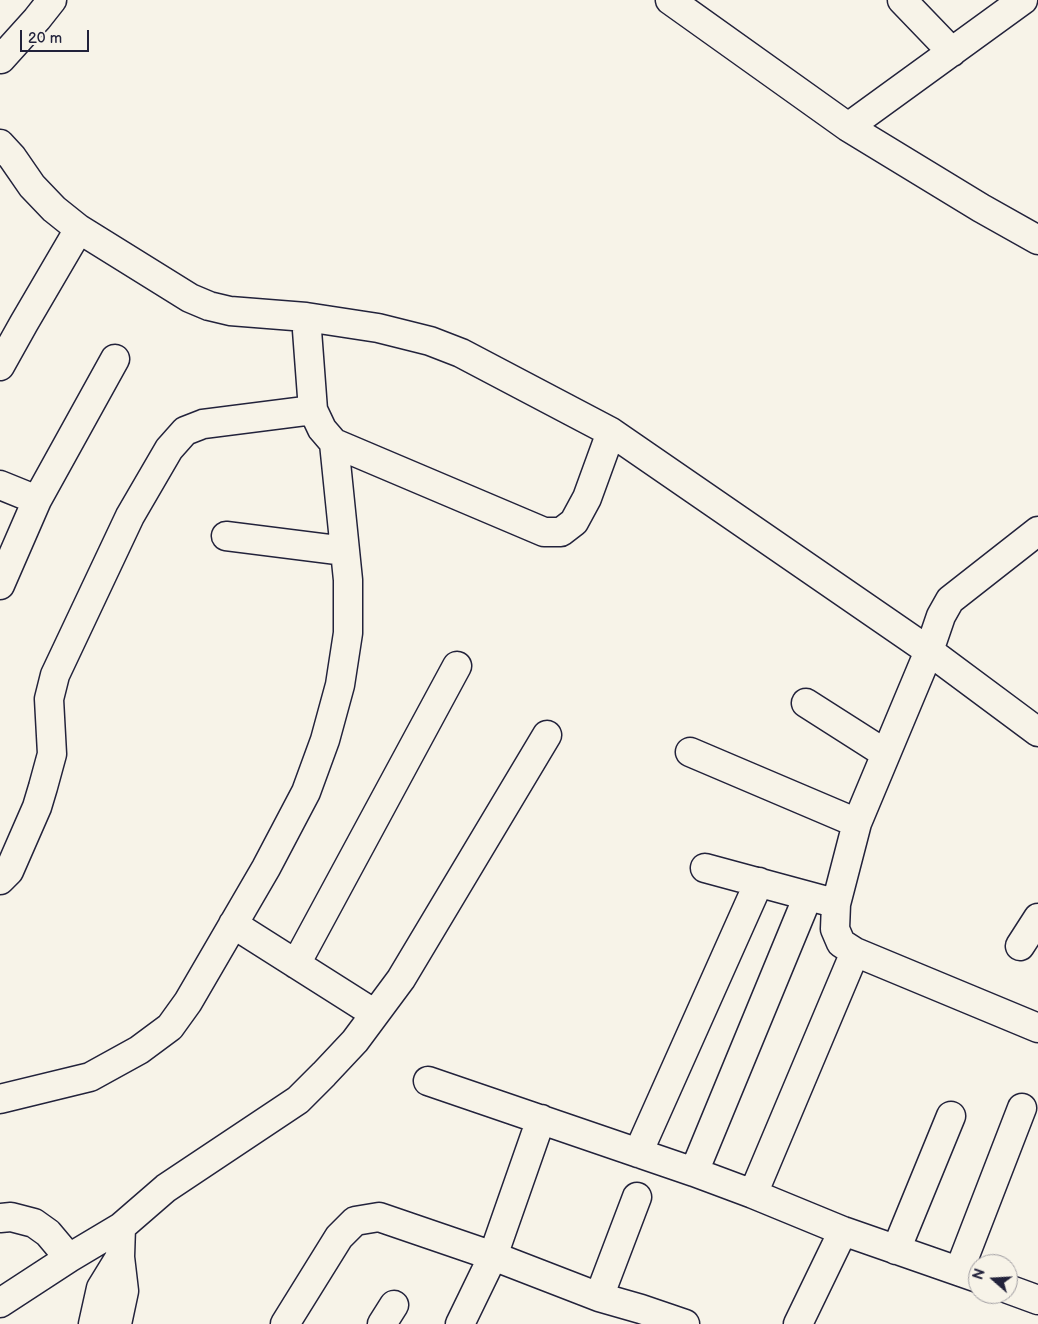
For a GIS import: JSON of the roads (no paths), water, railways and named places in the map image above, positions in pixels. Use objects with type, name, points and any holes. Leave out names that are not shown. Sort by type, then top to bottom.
[{"type":"street","points":[[0,58],[37,19],[52,0]]},
{"type":"street","points":[[670,0],[848,127],[981,208],[1038,240]]},
{"type":"street","points":[[902,0],[952,52]]},
{"type":"street","points":[[848,127],[1023,0]]},
{"type":"street","points":[[0,144],[12,157],[32,186],[54,209],[79,229],[190,298],[209,306],[230,311],[306,317],[378,328],[430,341],[461,353],[491,368],[611,432],[930,650],[1038,732]]},
{"type":"street","points":[[0,366],[79,229]]},
{"type":"street","points":[[306,317],[313,410],[322,429],[334,443],[544,532],[561,532],[574,522],[587,498],[611,432]]},
{"type":"street","points":[[0,585],[37,500],[114,359]]},
{"type":"street","points":[[0,880],[10,871],[37,807],[52,754],[49,699],[54,675],[130,516],[169,449],[185,432],[203,424],[313,410]]},
{"type":"street","points":[[0,1099],[90,1077],[139,1050],[170,1028],[188,1002],[266,868],[306,792],[325,740],[340,685],[348,633],[348,580],[334,443]]},
{"type":"street","points":[[0,485],[37,500]]},
{"type":"street","points":[[1038,531],[950,600],[941,616],[930,650],[857,822],[836,904],[835,929],[841,943],[854,952],[1038,1028]]},
{"type":"street","points":[[226,536],[345,551]]},
{"type":"street","points":[[296,964],[457,666]]},
{"type":"street","points":[[806,703],[886,754]]},
{"type":"street","points":[[0,1303],[121,1227],[166,1188],[298,1100],[355,1041],[401,979],[547,735]]},
{"type":"street","points":[[690,752],[857,822]]},
{"type":"street","points":[[705,868],[836,904]]},
{"type":"street","points":[[638,1153],[759,882]]},
{"type":"street","points":[[694,1172],[808,896]]},
{"type":"street","points":[[1020,946],[1038,918]]},
{"type":"street","points":[[232,924],[375,1014]]},
{"type":"street","points":[[753,1194],[854,952]]},
{"type":"street","points":[[428,1081],[694,1172],[843,1231],[968,1275]]},
{"type":"street","points":[[975,1254],[1022,1108]]},
{"type":"street","points":[[896,1250],[951,1116]]},
{"type":"street","points":[[460,1324],[493,1256],[541,1120]]},
{"type":"street","points":[[599,1297],[637,1197]]},
{"type":"street","points":[[0,1218],[11,1217],[34,1223],[48,1233],[69,1258]]},
{"type":"street","points":[[285,1324],[339,1236],[355,1222],[379,1218],[493,1256],[599,1297],[685,1324]]},
{"type":"street","points":[[117,1324],[124,1291],[120,1257],[121,1227]]},
{"type":"street","points":[[798,1324],[843,1231]]},
{"type":"street","points":[[93,1324],[101,1288],[120,1257]]},
{"type":"street","points":[[1018,1293],[1038,1300]]}]
